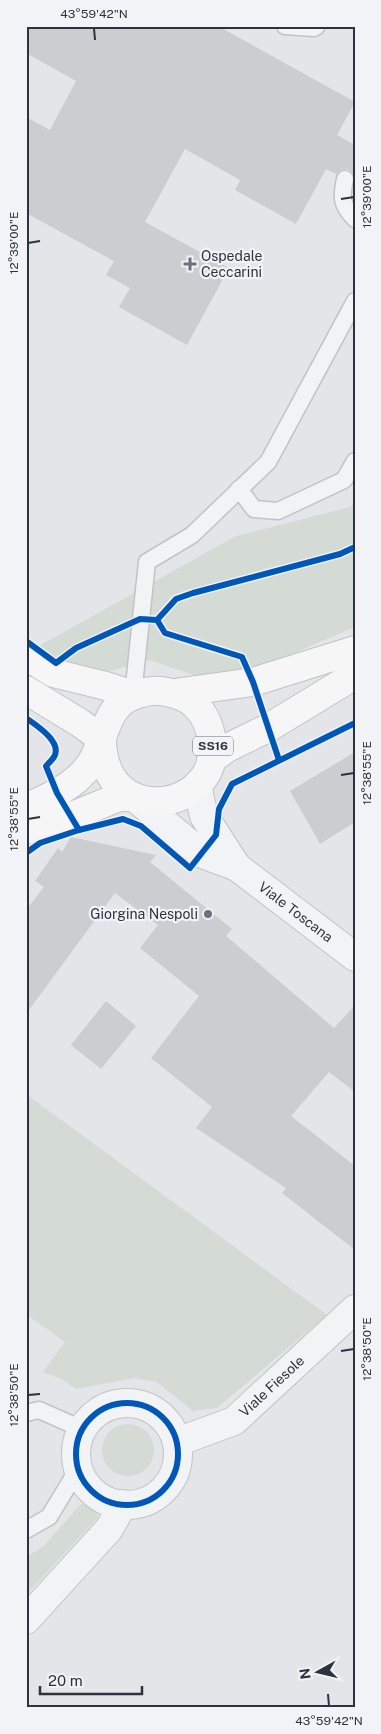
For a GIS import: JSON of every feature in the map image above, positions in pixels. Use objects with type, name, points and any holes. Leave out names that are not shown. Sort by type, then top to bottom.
[{"type":"main road","name":"SS16","points":[[174,693],[253,682],[355,650]]},
{"type":"main road","points":[[26,656],[53,673],[106,686],[133,695]]},
{"type":"main road","name":"SS16","points":[[211,760],[227,748],[268,728],[355,675]]},
{"type":"main road","points":[[26,690],[80,723],[102,739]]},
{"type":"main road","name":"SS16","points":[[26,808],[57,793],[85,772],[96,754],[105,726],[112,713],[121,703],[133,695],[153,690],[174,693],[187,698],[198,707],[206,719],[212,738],[211,760],[198,784],[187,793],[175,799],[161,802],[147,801],[134,797],[122,789],[109,773],[102,754],[102,739]]},
{"type":"main road","name":"SS16","points":[[26,830],[72,816],[119,797],[134,797]]},
{"type":"street","name":"Viale Toscana","points":[[198,784],[204,816],[237,867]]},
{"type":"street","name":"Viale Toscana","points":[[134,797],[202,854],[237,867],[355,957]]},
{"type":"street","name":"Viale Fiesole","points":[[177,1442],[234,1421],[355,1309]]},
{"type":"street","points":[[125,1402],[143,1405],[158,1413],[170,1426],[177,1442],[178,1458],[174,1474],[165,1487],[154,1497],[139,1503],[123,1504],[108,1501],[95,1493],[85,1482],[78,1469],[77,1442],[82,1429],[93,1415],[108,1406],[125,1402]]},
{"type":"street","points":[[26,1620],[108,1529],[123,1504]]},
{"type":"lane","points":[[285,26],[314,28],[317,26]]},
{"type":"lane","points":[[345,179],[341,195],[346,210],[355,219]]},
{"type":"lane","points":[[133,695],[147,562],[192,535],[268,462],[355,301]]},
{"type":"lane","points":[[239,489],[254,508],[278,511],[344,480],[355,461]]},
{"type":"lane","points":[[26,1413],[39,1410],[82,1429]]},
{"type":"lane","points":[[26,1530],[49,1517],[78,1469]]},
{"type":"shaded area","points":[[355,501],[355,627],[238,677],[202,678],[150,660],[106,672],[85,670],[58,661],[39,646],[236,536],[350,507]]},
{"type":"shaded area","points":[[26,1094],[327,1315],[217,1408],[193,1411],[157,1382],[133,1378],[76,1389],[60,1378],[43,1372],[65,1342],[26,1314]]},
{"type":"shaded area","points":[[128,1424],[138,1426],[146,1432],[152,1440],[154,1450],[152,1460],[146,1468],[138,1474],[128,1476],[118,1474],[110,1468],[104,1460],[102,1450],[104,1440],[110,1432],[118,1426]]},
{"type":"shaded area","points":[[81,1504],[94,1505],[98,1517],[26,1595],[26,1557],[43,1547]]},
{"type":"building","points":[[26,26],[218,26],[355,102],[337,135],[355,145],[355,179],[352,172],[347,169],[341,170],[336,174],[326,169],[296,224],[235,190],[240,180],[185,149],[145,222],[229,268],[187,345],[119,307],[130,288],[106,275],[114,261],[26,213],[26,117],[50,130],[76,81],[26,53]]},
{"type":"building","points":[[355,752],[355,822],[320,844],[290,791]]},
{"type":"building","points":[[71,837],[156,855],[150,862],[232,929],[226,936],[334,1028],[355,1005],[355,1092],[329,1072],[291,1116],[355,1166],[355,1250],[282,1193],[286,1188],[196,1128],[212,1107],[151,1058],[199,996],[140,948],[158,925],[115,893],[26,1014],[26,910],[44,887],[35,881],[58,848],[62,852]]},
{"type":"building","points":[[106,1001],[136,1026],[101,1069],[71,1045]]},
{"type":"cycle path","points":[[26,641],[56,663],[76,648],[140,619],[157,620],[176,599],[340,554],[355,547]]},
{"type":"cycle path","points":[[157,620],[165,633],[242,657],[253,682],[279,760]]},
{"type":"cycle path","points":[[26,718],[47,734],[55,746],[54,757],[46,766],[57,793],[79,830]]},
{"type":"cycle path","points":[[26,853],[40,843],[79,830],[123,819],[141,826],[190,868],[216,835],[219,809],[232,784],[355,723]]},
{"type":"cycle path","points":[[127,1403],[146,1407],[163,1418],[174,1435],[178,1454],[174,1473],[163,1490],[146,1501],[127,1505],[108,1501],[91,1490],[80,1473],[76,1454],[80,1435],[91,1418],[108,1407],[127,1403]]},
{"type":"place","name":"Ospedale Ceccarini","points":[[190,264]]},
{"type":"place","name":"Giorgina Nespoli","points":[[208,914]]}]
